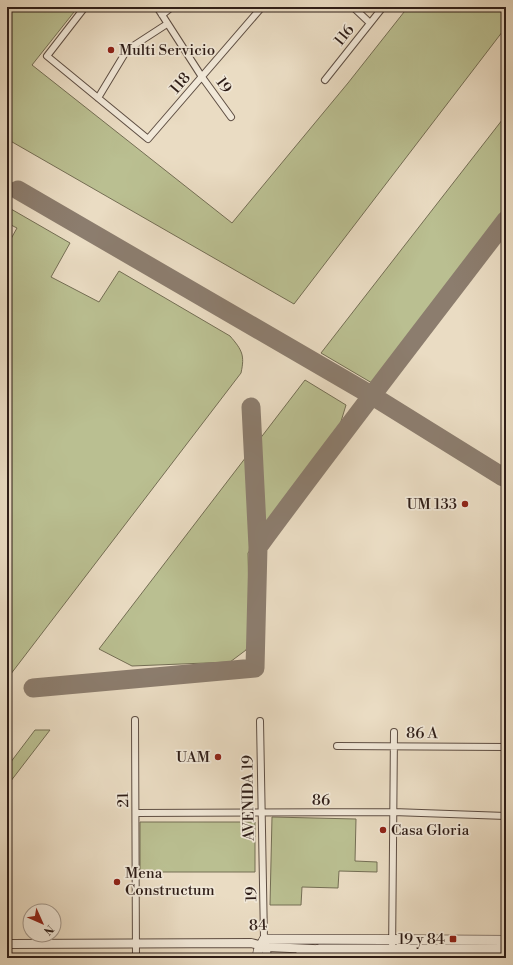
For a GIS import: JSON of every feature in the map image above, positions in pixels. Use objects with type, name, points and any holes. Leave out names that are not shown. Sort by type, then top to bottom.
[{"type":"main road","name":"84","points":[[264,944],[392,939],[506,940]]},
{"type":"main road","points":[[257,958],[264,944]]},
{"type":"main road","points":[[296,958],[308,951],[320,949],[392,953],[506,949]]},
{"type":"street","points":[[85,7],[47,56],[98,98],[127,50],[167,24]]},
{"type":"street","name":"19","points":[[157,7],[202,77],[231,117]]},
{"type":"street","points":[[162,15],[172,7]]},
{"type":"street","name":"118","points":[[98,98],[148,139],[262,7]]},
{"type":"street","points":[[353,7],[370,23]]},
{"type":"street","name":"116","points":[[324,80],[383,7]]},
{"type":"street","name":"21","points":[[134,720],[136,814],[136,958]]},
{"type":"street","name":"AVENIDA 19","points":[[260,721],[264,873]]},
{"type":"street","points":[[392,953],[394,732]]},
{"type":"street","name":"86 A","points":[[337,746],[506,747]]},
{"type":"street","name":"86","points":[[136,814],[393,812],[506,816]]},
{"type":"street","name":"19","points":[[264,873],[264,944]]},
{"type":"street","name":"84","points":[[12,942],[264,944]]},
{"type":"street","points":[[267,958],[264,944],[320,949]]},
{"type":"green space","points":[[7,7],[78,7],[32,65],[232,223],[348,83],[408,7],[506,7],[506,27],[294,304],[7,139]]},
{"type":"green space","points":[[506,115],[506,213],[372,383],[321,353]]},
{"type":"green space","points":[[11,209],[70,243],[51,277],[99,302],[119,271],[230,336],[242,353],[243,362],[241,373],[7,679],[7,246],[17,228],[7,223],[7,210]]},
{"type":"green space","points":[[305,380],[346,405],[339,428],[248,553],[250,641],[246,650],[230,662],[132,666],[99,649]]},
{"type":"green space","points":[[35,730],[50,730],[7,786],[7,767]]},
{"type":"green space","points":[[272,817],[356,819],[355,861],[377,862],[377,872],[339,871],[338,888],[302,887],[301,905],[270,905]]},
{"type":"green space","points":[[140,822],[255,822],[255,872],[140,872]]},
{"type":"taxiway","points":[[18,190],[371,395],[503,477]]},
{"type":"taxiway","points":[[258,547],[506,220]]},
{"type":"taxiway","points":[[33,688],[255,668],[258,547],[251,407]]},
{"type":"place","name":"Multi Servicio","points":[[111,50]]},
{"type":"place","name":"UM 133","points":[[465,504]]},
{"type":"place","name":"UAM","points":[[218,757]]},
{"type":"place","name":"Casa Gloria","points":[[383,830]]},
{"type":"place","name":"Mena Constructum","points":[[117,882]]},
{"type":"place","name":"19 y 84","points":[[453,939]]}]
